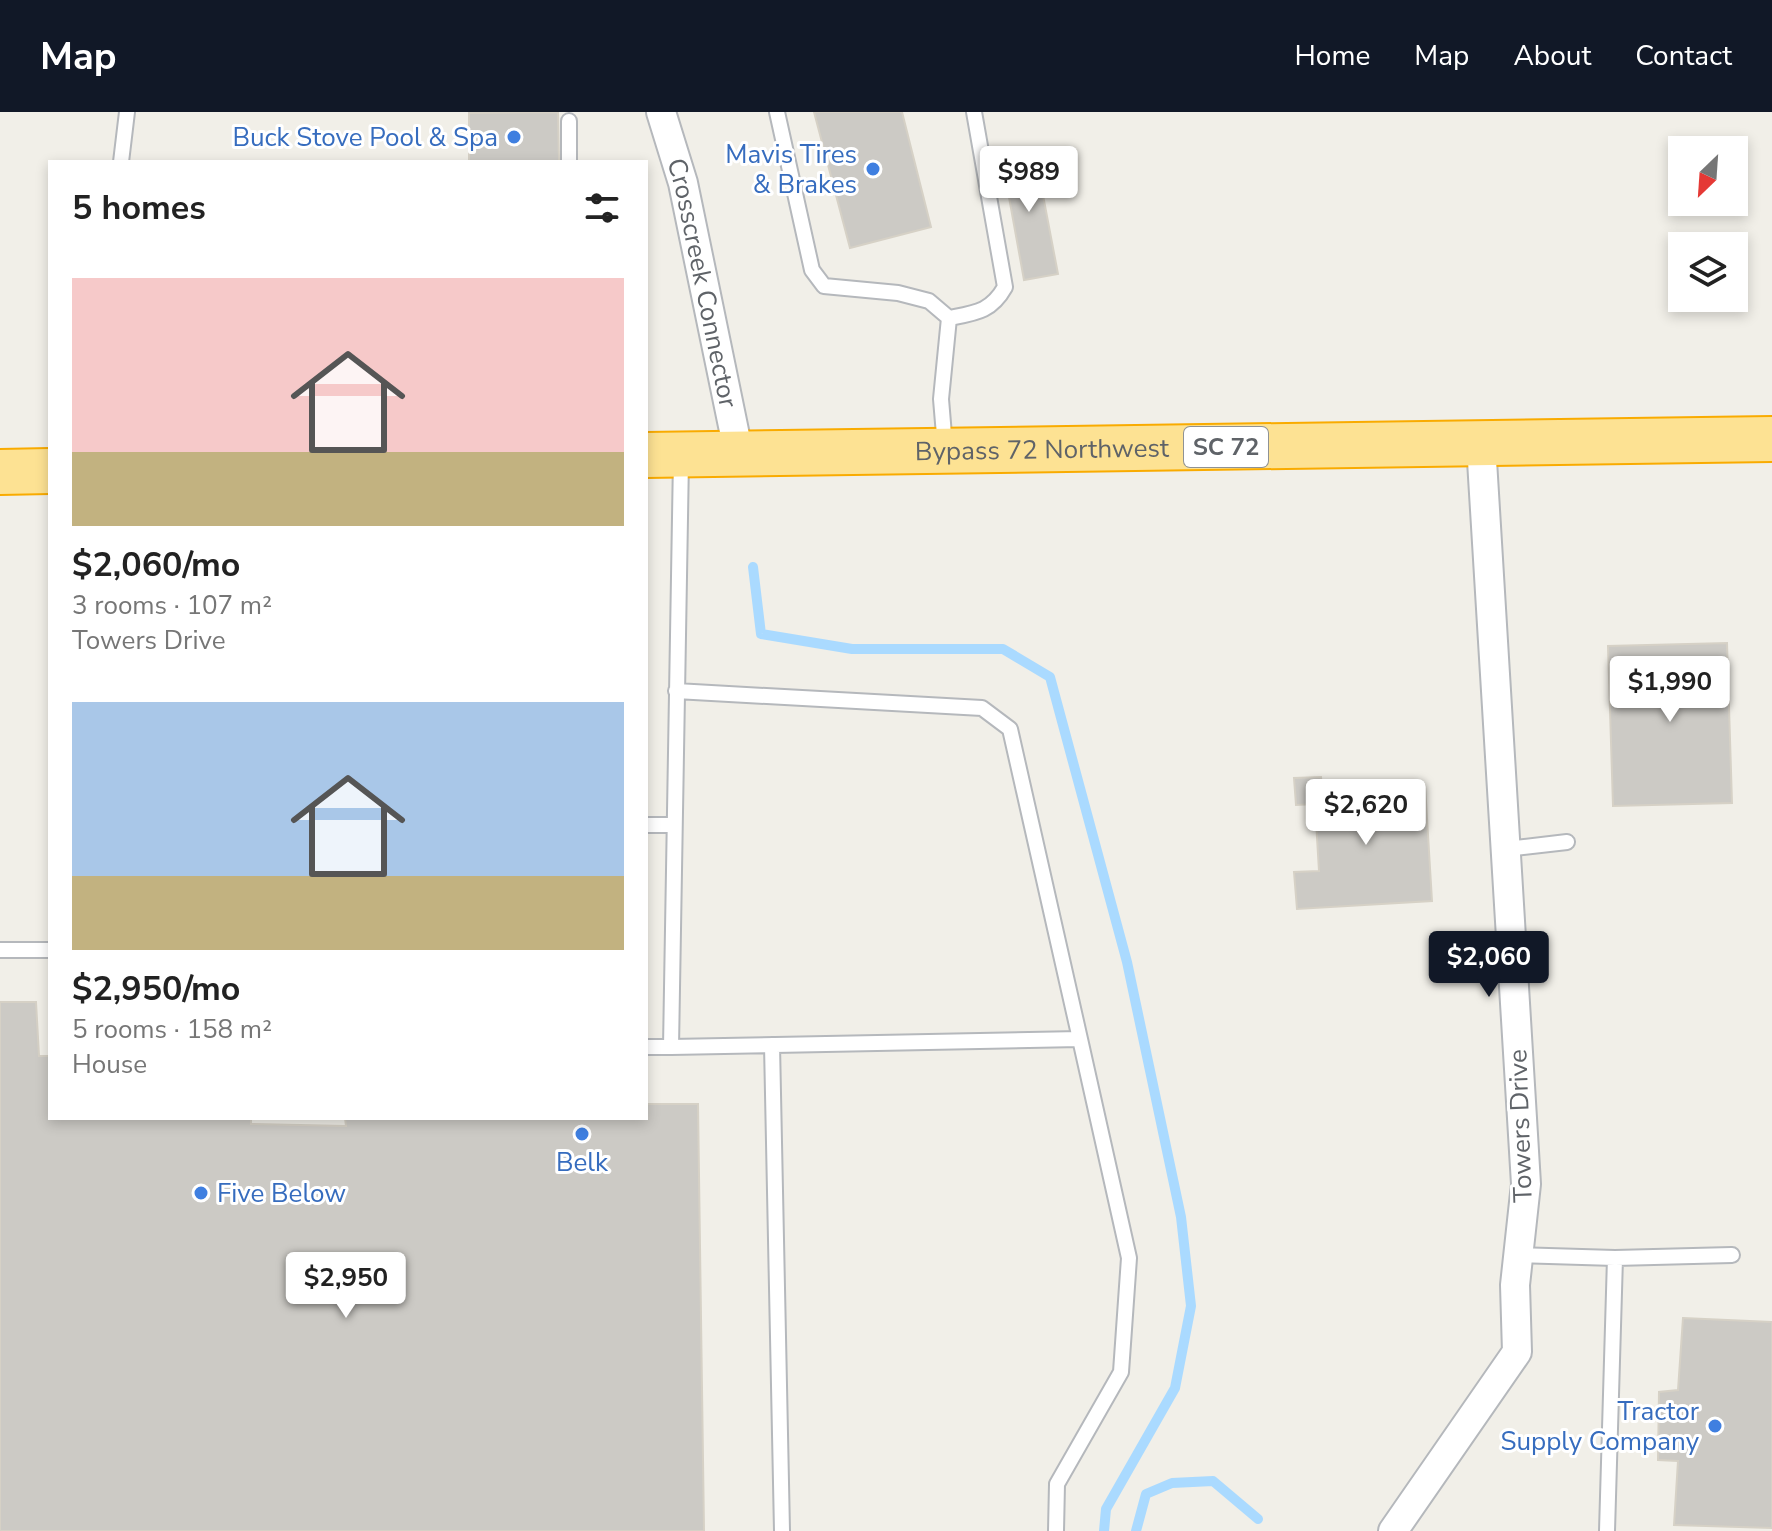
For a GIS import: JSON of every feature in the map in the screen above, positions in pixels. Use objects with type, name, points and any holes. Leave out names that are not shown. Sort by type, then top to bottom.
[{"type":"highway","name":"Bypass 72 Northwest","points":[[663,455],[1772,439]]},
{"type":"street","name":"Crosscreek Connector","points":[[661,112],[683,183],[739,455]]},
{"type":"street","name":"Towers Drive","points":[[1393,1531],[1517,1352],[1515,1285],[1526,1184],[1481,444]]},
{"type":"lane","points":[[121,160],[127,112]]},
{"type":"lane","points":[[777,112],[812,270],[824,286],[898,293],[929,301],[949,318]]},
{"type":"lane","points":[[949,318],[979,312],[996,302],[1005,287],[974,112]]},
{"type":"lane","points":[[569,121],[569,160]]},
{"type":"lane","points":[[946,451],[941,399],[949,318]]},
{"type":"lane","points":[[663,455],[676,691],[671,1047]]},
{"type":"lane","points":[[676,691],[982,708],[1010,729],[1129,1258],[1121,1372],[1057,1484],[1056,1531]]},
{"type":"lane","points":[[648,825],[674,825]]},
{"type":"lane","points":[[1506,849],[1567,842]]},
{"type":"lane","points":[[0,950],[48,950]]},
{"type":"lane","points":[[648,1047],[1080,1039]]},
{"type":"lane","points":[[772,1045],[782,1531]]},
{"type":"lane","points":[[1519,1255],[1615,1258],[1732,1255]]},
{"type":"lane","points":[[1607,1531],[1615,1258]]},
{"type":"building","name":"Buck Stove Pool & Spa","points":[[558,112],[559,160],[469,160],[469,113]]},
{"type":"building","name":"Mavis Tires & Brakes","points":[[814,112],[902,112],[931,227],[850,248]]},
{"type":"building","points":[[1034,148],[1058,274],[1024,280],[1001,153]]},
{"type":"building","points":[[1727,643],[1732,803],[1613,806],[1608,646]]},
{"type":"building","points":[[1321,777],[1322,791],[1425,785],[1432,901],[1297,909],[1294,872],[1319,871],[1315,804],[1296,805],[1294,778]]},
{"type":"building","points":[[0,1002],[36,1002],[39,1056],[48,1056],[48,1120],[251,1120],[251,1124],[346,1126],[345,1120],[648,1120],[648,1104],[698,1104],[704,1531],[0,1531]]},
{"type":"building","name":"Tractor Supply Company","points":[[1683,1318],[1772,1322],[1772,1528],[1674,1525],[1678,1461],[1658,1460],[1659,1392],[1678,1390]]},
{"type":"waterway","points":[[753,567],[761,634],[852,649],[1003,649],[1050,677],[1127,962],[1181,1217],[1191,1306],[1175,1388],[1106,1509],[1104,1531]]},
{"type":"waterway","points":[[1136,1531],[1146,1494],[1172,1483],[1213,1481],[1258,1519]]},
{"type":"place","name":"Buck Stove Pool & Spa","points":[[514,137]]},
{"type":"place","name":"Mavis Tires & Brakes","points":[[873,169]]},
{"type":"place","name":"Belk","points":[[582,1134]]},
{"type":"place","name":"Five Below","points":[[201,1193]]},
{"type":"place","name":"Tractor Supply Company","points":[[1715,1426]]}]
